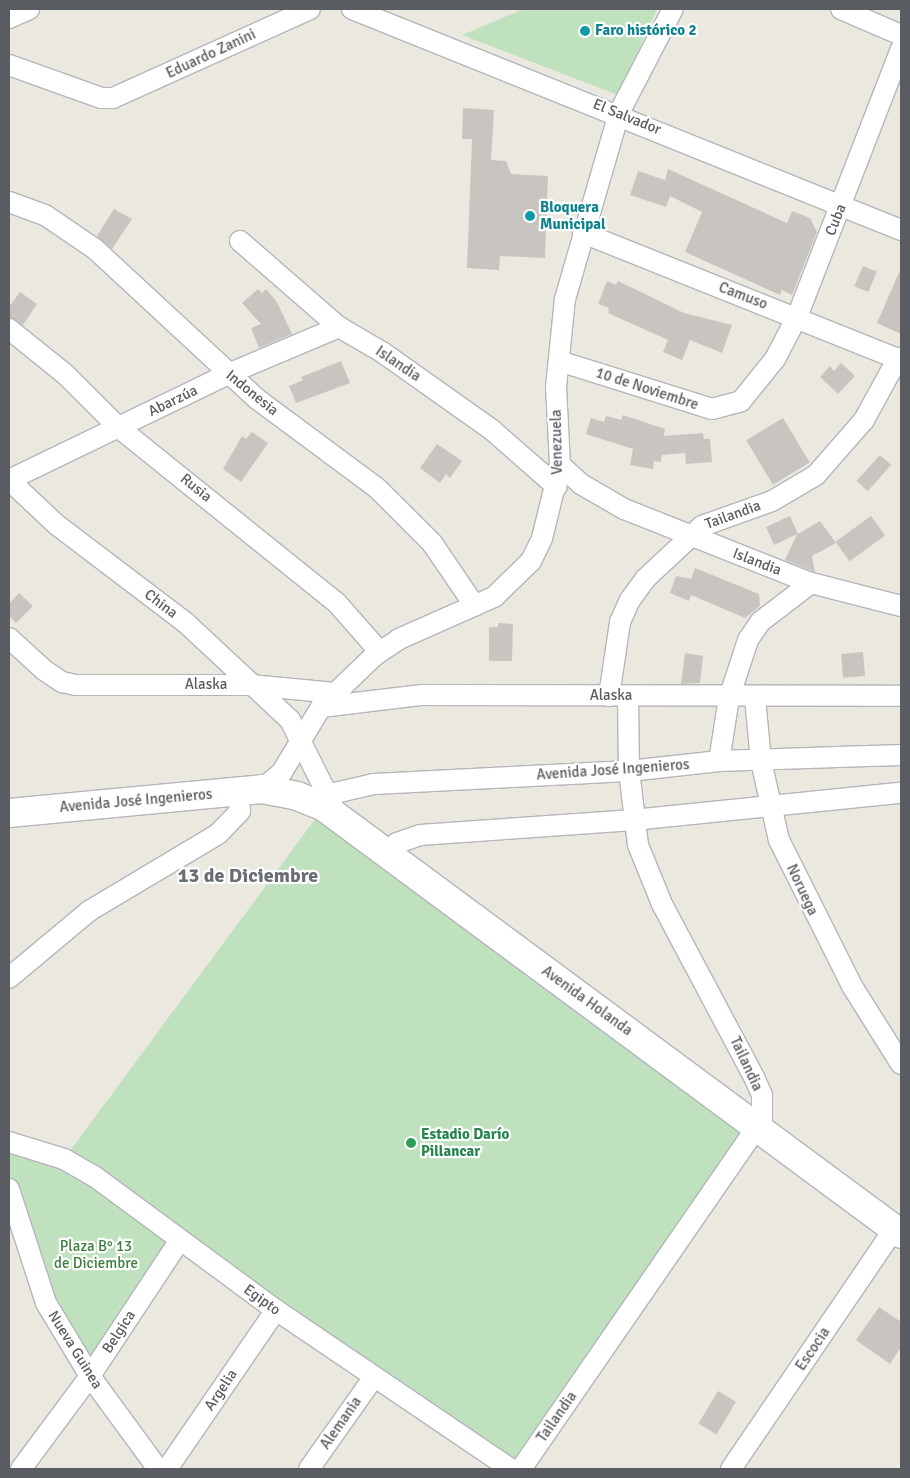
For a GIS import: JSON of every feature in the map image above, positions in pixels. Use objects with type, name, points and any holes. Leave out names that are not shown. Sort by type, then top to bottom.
[{"type":"street","points":[[9,18],[29,9]]},
{"type":"street","name":"Eduardo Zanini","points":[[9,65],[101,98],[113,98],[310,9]]},
{"type":"street","name":"El Salvador","points":[[352,9],[410,35],[619,113],[901,230]]},
{"type":"street","name":"Venezuela","points":[[250,790],[282,772],[321,707],[379,651],[475,606],[514,581],[531,561],[542,538],[557,487],[560,465],[556,414],[561,323],[583,233],[619,113],[673,9]]},
{"type":"street","points":[[841,9],[901,35]]},
{"type":"street","name":"Cuba","points":[[758,385],[798,317],[901,49]]},
{"type":"street","name":"Indonesia","points":[[9,202],[45,215],[95,249],[228,374],[402,511],[432,543],[475,606]]},
{"type":"street","name":"Camuso","points":[[583,233],[798,317],[899,359]]},
{"type":"street","name":"Islandia","points":[[240,241],[339,326],[382,352],[492,430],[557,487]]},
{"type":"street","name":"Abarzúa","points":[[9,480],[228,374],[339,326]]},
{"type":"street","name":"Rusia","points":[[9,329],[65,374],[118,428],[336,602],[379,651]]},
{"type":"street","name":"Tailandia","points":[[521,1469],[758,1127],[763,1107],[755,1079],[648,876],[632,820],[629,771],[618,696],[619,631],[630,600],[690,535],[718,519],[794,491],[816,475],[864,420],[899,359]]},
{"type":"street","name":"10 de Noviembre","points":[[559,361],[712,409],[741,401],[758,385]]},
{"type":"street","name":"Islandia","points":[[560,465],[581,484],[624,509],[811,583],[853,595],[900,601]]},
{"type":"street","name":"China","points":[[9,480],[57,526],[186,622],[250,685],[290,720],[302,739],[307,760],[342,821]]},
{"type":"street","points":[[719,761],[729,698],[740,657],[760,622],[811,583]]},
{"type":"street","name":"Alaska","points":[[9,638],[44,670],[62,682],[76,685],[250,685],[336,693]]},
{"type":"street","name":"Alaska","points":[[321,707],[422,695],[729,698],[901,696]]},
{"type":"street","name":"Noruega","points":[[756,698],[760,761],[769,806],[783,849],[823,933],[901,1064]]},
{"type":"street","name":"Avenida José Ingenieros","points":[[326,795],[374,784],[629,771],[719,761],[901,755]]},
{"type":"street","points":[[9,978],[89,911],[218,834],[240,811],[250,790]]},
{"type":"street","name":"Avenida José Ingenieros","points":[[9,813],[250,790]]},
{"type":"street","name":"Avenida Holanda","points":[[250,790],[297,796],[342,821],[898,1231]]},
{"type":"street","points":[[389,855],[397,843],[420,835],[632,820],[901,793]]},
{"type":"street","name":"Egipto","points":[[9,1142],[64,1159],[94,1176],[276,1310],[511,1469]]},
{"type":"street","name":"Nueva Guinea","points":[[9,1189],[46,1303],[90,1376],[158,1469]]},
{"type":"street","name":"Escocia","points":[[731,1469],[898,1231]]},
{"type":"street","name":"Belgica","points":[[20,1469],[90,1376],[180,1240]]},
{"type":"street","name":"Argelia","points":[[167,1469],[276,1310]]},
{"type":"street","name":"Alemania","points":[[309,1469],[374,1377]]},
{"type":"green space","points":[[524,9],[657,9],[618,95],[462,35]]},
{"type":"green space","name":"Estadio Darío Pillancar","points":[[324,807],[758,1127],[521,1469],[180,1240],[90,1376],[65,1338],[9,1189],[9,1142],[64,1159]]},
{"type":"building","points":[[463,108],[494,110],[491,160],[506,161],[511,174],[548,176],[545,258],[500,256],[499,270],[467,268],[472,139],[462,139]]},
{"type":"building","points":[[668,169],[787,223],[792,211],[810,218],[817,232],[792,295],[782,290],[780,295],[685,252],[702,212],[670,196],[666,207],[630,195],[638,171],[665,180]]},
{"type":"building","points":[[114,209],[132,219],[112,249],[97,236]]},
{"type":"building","points":[[863,266],[877,272],[868,292],[854,286]]},
{"type":"building","points":[[901,268],[901,334],[877,323]]},
{"type":"building","points":[[607,281],[616,285],[618,281],[684,313],[732,325],[722,353],[690,340],[682,360],[663,352],[668,340],[608,313],[609,308],[598,304]]},
{"type":"building","points":[[258,289],[262,293],[266,289],[277,302],[292,334],[259,348],[251,328],[261,324],[242,303]]},
{"type":"building","points":[[20,292],[37,304],[23,325],[9,317],[9,307]]},
{"type":"building","points":[[341,361],[350,383],[296,403],[289,386],[303,380],[301,377]]},
{"type":"building","points":[[841,363],[855,376],[838,394],[820,377],[830,366],[834,371]]},
{"type":"building","points":[[623,415],[665,429],[664,436],[703,433],[704,439],[710,439],[712,462],[686,464],[685,453],[662,455],[661,462],[654,461],[653,469],[630,465],[633,449],[586,434],[591,418],[604,422],[606,416],[621,420]]},
{"type":"building","points":[[783,418],[810,463],[773,485],[746,440]]},
{"type":"building","points":[[252,432],[268,443],[241,482],[223,469],[242,436],[246,439]]},
{"type":"building","points":[[437,444],[462,461],[450,478],[446,474],[440,483],[420,468]]},
{"type":"building","points":[[880,455],[891,465],[868,491],[857,481]]},
{"type":"building","points":[[790,516],[798,534],[820,521],[836,543],[812,556],[815,572],[785,560],[797,534],[774,545],[766,527]]},
{"type":"building","points":[[871,516],[885,535],[850,561],[835,542]]},
{"type":"building","points":[[695,568],[759,594],[760,606],[745,618],[691,595],[689,601],[670,593],[676,576],[691,579]]},
{"type":"building","points":[[19,593],[33,606],[16,623],[9,616],[9,604]]},
{"type":"building","points":[[498,623],[513,624],[512,661],[489,661],[489,627],[498,627]]},
{"type":"building","points":[[863,652],[865,676],[843,678],[841,654]]},
{"type":"building","points":[[685,653],[703,656],[700,683],[681,684]]},
{"type":"building","points":[[879,1307],[901,1322],[901,1347],[890,1364],[856,1340]]},
{"type":"building","points":[[718,1391],[736,1402],[716,1434],[698,1424]]},
{"type":"place","name":"Faro histórico 2","points":[[585,31]]},
{"type":"place","name":"Bloquera Municipal","points":[[530,216]]},
{"type":"place","name":"Estadio Darío Pillancar","points":[[411,1143]]},
{"type":"district","name":"13 de Diciembre","points":[[248,875]]},
{"type":"park label","name":"Plaza B° 13 de Diciembre","points":[[96,1254]]}]
